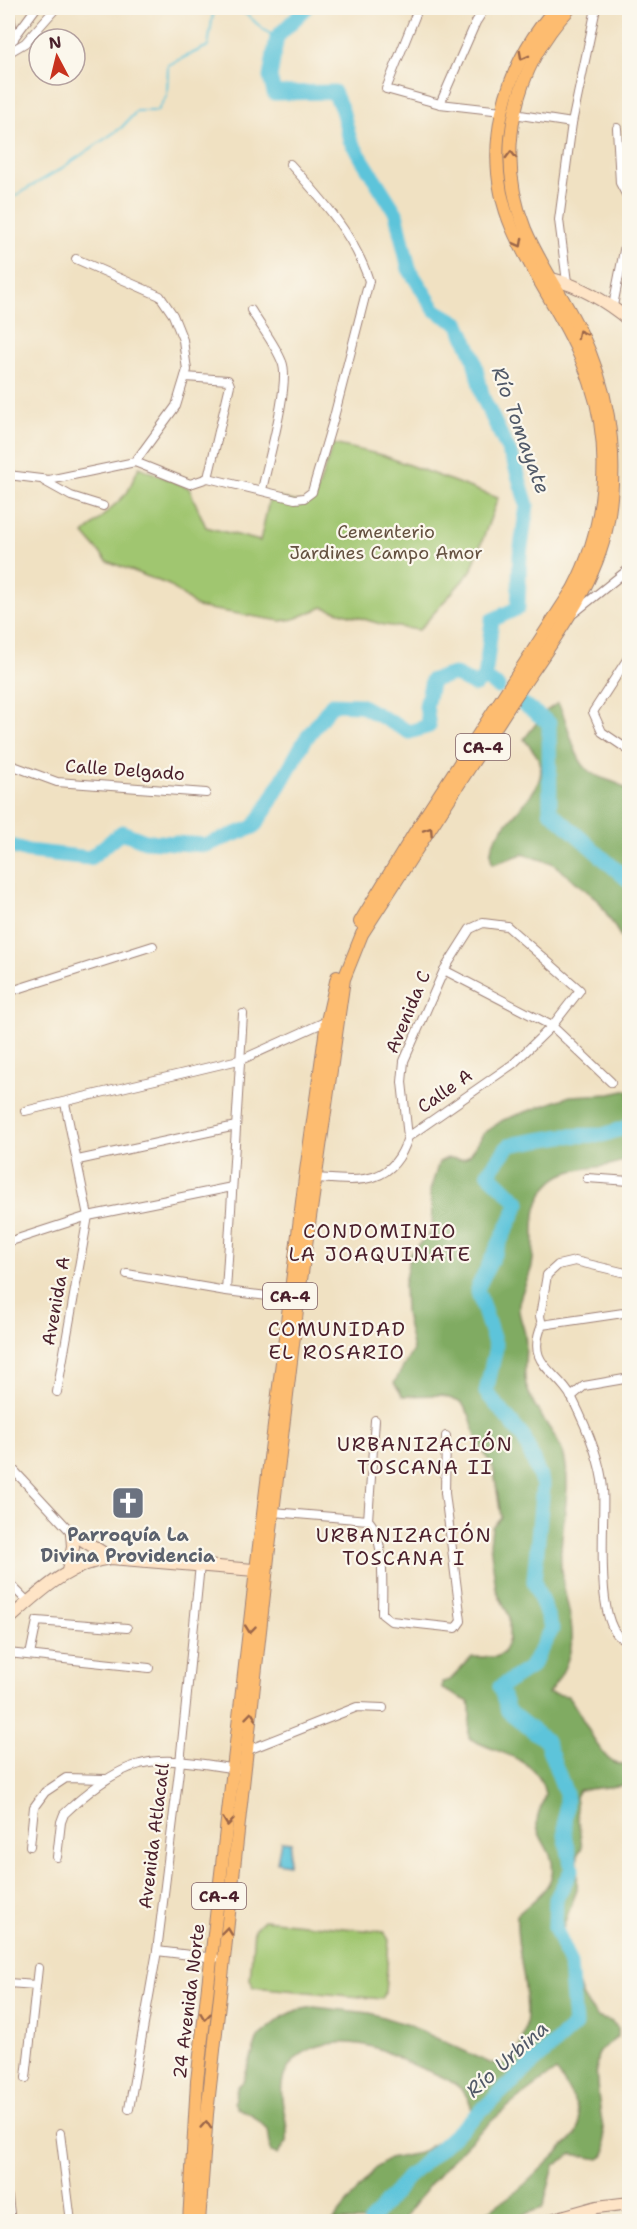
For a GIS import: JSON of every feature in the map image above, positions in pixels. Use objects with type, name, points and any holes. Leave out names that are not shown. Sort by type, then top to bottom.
[{"type":"main road","name":"CA-4","points":[[261,1571],[327,1022],[340,964],[350,942],[409,842],[573,589],[587,558],[597,524],[603,459],[597,409],[578,350],[508,217],[497,159],[517,66],[537,31],[556,8]]},
{"type":"main road","name":"CA-4","points":[[261,1571],[273,1512],[294,1299],[315,1178],[344,979],[362,934],[564,620],[592,572],[604,539],[610,508],[612,453],[609,417],[597,372],[584,338],[526,230],[516,201],[510,155],[508,113],[534,58],[570,8]]},
{"type":"main road","name":"24 Avenida Norte","points":[[240,1770],[248,1750],[261,1571]]},
{"type":"main road","name":"24 Avenida Norte","points":[[199,2222],[218,1958],[261,1571]]},
{"type":"main road","name":"24 Avenida Norte","points":[[189,2222],[197,2081],[218,1958]]},
{"type":"street","points":[[9,8],[11,43]]},
{"type":"street","points":[[11,43],[36,8]]},
{"type":"street","points":[[8,53],[25,44],[56,8]]},
{"type":"street","points":[[440,104],[476,22],[485,8]]},
{"type":"street","points":[[567,282],[560,220],[572,123],[596,8]]},
{"type":"street","points":[[416,14],[386,89],[440,104],[572,123]]},
{"type":"street","points":[[616,128],[620,183],[630,202]]},
{"type":"street","points":[[8,475],[44,481],[82,475],[135,462],[190,484],[208,478],[295,499],[304,498],[312,492],[369,281],[365,268],[329,207],[290,164]]},
{"type":"street","points":[[613,306],[630,220]]},
{"type":"street","points":[[76,259],[160,296],[173,315],[183,340],[187,370],[176,406],[135,462]]},
{"type":"street","points":[[552,279],[567,282],[613,306],[630,321]]},
{"type":"street","points":[[251,310],[284,364],[284,381],[277,422],[262,490]]},
{"type":"street","points":[[185,377],[228,380],[230,385],[208,478]]},
{"type":"street","points":[[44,481],[64,493],[103,507]]},
{"type":"street","points":[[564,620],[630,568]]},
{"type":"street","points":[[630,655],[626,668],[595,707],[594,716],[602,732],[630,751]]},
{"type":"street","name":"Calle Delgado","points":[[8,764],[57,782],[206,793]]},
{"type":"street","name":"Avenida C","points":[[408,1137],[402,1082],[404,1061],[444,970],[470,929],[491,923],[512,929],[580,990]]},
{"type":"street","points":[[8,992],[153,946]]},
{"type":"street","points":[[444,970],[552,1026],[611,1082]]},
{"type":"street","name":"Calle A","points":[[315,1178],[354,1180],[381,1175],[398,1160],[408,1137],[513,1064],[552,1026],[580,990]]},
{"type":"street","points":[[226,1292],[236,1126],[243,1059],[243,1014]]},
{"type":"street","points":[[25,1111],[243,1059],[327,1022]]},
{"type":"street","points":[[65,1103],[88,1216]]},
{"type":"street","points":[[78,1160],[236,1126]]},
{"type":"street","points":[[587,1178],[630,1180]]},
{"type":"street","points":[[8,1242],[88,1216],[232,1187]]},
{"type":"street","name":"Avenida A","points":[[57,1392],[88,1216]]},
{"type":"street","points":[[630,1274],[575,1262],[558,1265],[547,1275],[540,1316],[542,1325],[537,1336],[537,1354],[543,1365],[571,1397],[597,1461],[603,1486],[604,1598],[608,1620],[616,1636],[623,1640],[630,1640]]},
{"type":"street","points":[[127,1274],[226,1292],[294,1299]]},
{"type":"street","points":[[542,1325],[630,1312]]},
{"type":"street","points":[[571,1397],[584,1386],[630,1378]]},
{"type":"street","points":[[368,1520],[375,1420]]},
{"type":"street","points":[[273,1512],[368,1520],[375,1526],[378,1539],[382,1614],[390,1621],[456,1628],[461,1621],[445,1493],[446,1436]]},
{"type":"street","points":[[8,1464],[72,1533],[111,1558]]},
{"type":"street","points":[[68,1571],[73,1547],[72,1533]]},
{"type":"street","points":[[8,1620],[68,1571],[88,1562],[111,1558],[261,1571]]},
{"type":"street","name":"Avenida Atlacatl","points":[[129,2109],[157,1951],[180,1763],[200,1565]]},
{"type":"street","points":[[8,1582],[28,1602]]},
{"type":"street","points":[[30,1655],[37,1621],[127,1628]]},
{"type":"street","points":[[8,1653],[150,1668]]},
{"type":"street","points":[[248,1750],[357,1707],[383,1708]]},
{"type":"street","points":[[57,1857],[63,1816],[107,1779],[141,1763],[180,1763],[240,1770]]},
{"type":"street","points":[[30,1846],[34,1807],[45,1792],[66,1778],[107,1779]]},
{"type":"street","points":[[157,1951],[218,1958]]},
{"type":"street","points":[[26,2078],[38,1968]]},
{"type":"street","points":[[8,1983],[36,1985]]},
{"type":"street","points":[[60,2133],[71,2222]]},
{"type":"street","points":[[8,2197],[11,2222]]},
{"type":"street","points":[[544,2222],[597,2206],[630,2203]]},
{"type":"green space","name":"Cementerio Jardines Campo Amor","points":[[333,444],[382,455],[498,498],[471,571],[419,630],[384,625],[323,607],[294,619],[281,621],[197,607],[169,585],[107,561],[84,534],[127,493],[139,467],[189,488],[206,527],[260,541],[270,496],[302,503],[315,498]]},
{"type":"green space","points":[[558,703],[583,765],[594,775],[620,785],[629,793],[629,950],[598,900],[552,863],[523,854],[493,864],[491,851],[496,839],[537,786],[541,772],[537,755],[524,739],[546,711]]},
{"type":"green space","points":[[629,1090],[629,1157],[611,1165],[580,1169],[561,1175],[544,1191],[534,1221],[532,1266],[521,1294],[519,1308],[526,1341],[526,1384],[534,1404],[561,1448],[567,1483],[561,1564],[572,1640],[564,1669],[548,1693],[568,1696],[609,1760],[629,1764],[627,1785],[579,1790],[575,1797],[582,1847],[578,1854],[577,1890],[561,1932],[583,1998],[597,2017],[612,2022],[618,2028],[618,2036],[600,2051],[597,2058],[597,2083],[605,2155],[599,2159],[572,2154],[554,2166],[543,2208],[504,2221],[489,2221],[487,2212],[520,2189],[576,2135],[579,2127],[577,2110],[570,2093],[556,2071],[513,2103],[472,2139],[435,2179],[402,2221],[333,2221],[375,2169],[389,2159],[420,2153],[455,2130],[472,2113],[470,2102],[465,2093],[449,2080],[383,2050],[353,2043],[326,2044],[302,2054],[285,2074],[282,2083],[282,2100],[287,2125],[287,2142],[278,2154],[271,2152],[268,2130],[251,2114],[237,2108],[234,2102],[237,2087],[243,2082],[258,2037],[283,2017],[297,2010],[314,2007],[370,2013],[408,2025],[490,2063],[506,2064],[518,2049],[525,2031],[527,2012],[517,1933],[517,1915],[544,1890],[552,1874],[550,1855],[537,1825],[545,1794],[541,1781],[534,1771],[515,1758],[469,1738],[469,1702],[442,1689],[442,1682],[450,1680],[472,1657],[496,1657],[503,1653],[509,1639],[509,1616],[496,1589],[490,1544],[492,1527],[501,1517],[494,1471],[476,1437],[470,1416],[462,1403],[441,1395],[403,1396],[394,1383],[413,1350],[405,1313],[404,1284],[410,1253],[433,1230],[430,1191],[439,1162],[447,1158],[463,1159],[470,1155],[483,1134],[503,1120],[570,1096],[610,1094]]},
{"type":"green space","points":[[263,1920],[384,1932],[389,1940],[385,1993],[382,1999],[254,1987],[250,1980],[254,1929]]},
{"type":"water","points":[[281,1841],[291,1842],[288,1864],[277,1862]]},
{"type":"waterway","points":[[8,200],[59,170],[121,128],[137,111],[157,111],[167,95],[168,65],[208,46],[213,14],[223,8]]},
{"type":"waterway","points":[[229,8],[244,13],[264,30],[277,37]]},
{"type":"waterway","name":"Río Tomayate","points":[[306,8],[277,37],[270,77],[274,93],[334,92],[342,110],[350,140],[396,213],[409,269],[435,310],[459,324],[473,356],[483,398],[514,462],[527,505],[520,555],[518,608],[492,620],[485,678]]},
{"type":"waterway","points":[[8,845],[27,851],[90,858],[122,832],[145,841],[206,845],[254,827],[305,740],[332,704],[360,705],[409,732],[429,726],[426,706],[432,680],[454,674],[475,685],[485,678]]},
{"type":"waterway","name":"Río Urbina","points":[[485,678],[498,687]]},
{"type":"waterway","name":"Río Urbina","points":[[523,704],[549,723],[550,811],[630,882]]},
{"type":"waterway","name":"Río Urbina","points":[[370,2222],[407,2178],[575,2025],[570,1964],[555,1927],[556,1899],[572,1869],[565,1834],[566,1794],[546,1741],[508,1711],[500,1687],[531,1667],[552,1629],[534,1581],[543,1485],[524,1438],[486,1392],[496,1347],[477,1289],[519,1203],[488,1173],[509,1145],[562,1136],[603,1135],[630,1126]]},
{"type":"place","name":"Parroquía La Divina Providencia","points":[[128,1503]]},
{"type":"district","name":"CONDOMINIO LA JOAQUINATE","points":[[380,1242]]},
{"type":"district","name":"COMUNIDAD EL ROSARIO","points":[[337,1340]]},
{"type":"district","name":"URBANIZACIÓN TOSCANA II","points":[[425,1456]]},
{"type":"district","name":"URBANIZACIÓN TOSCANA I","points":[[404,1546]]}]
